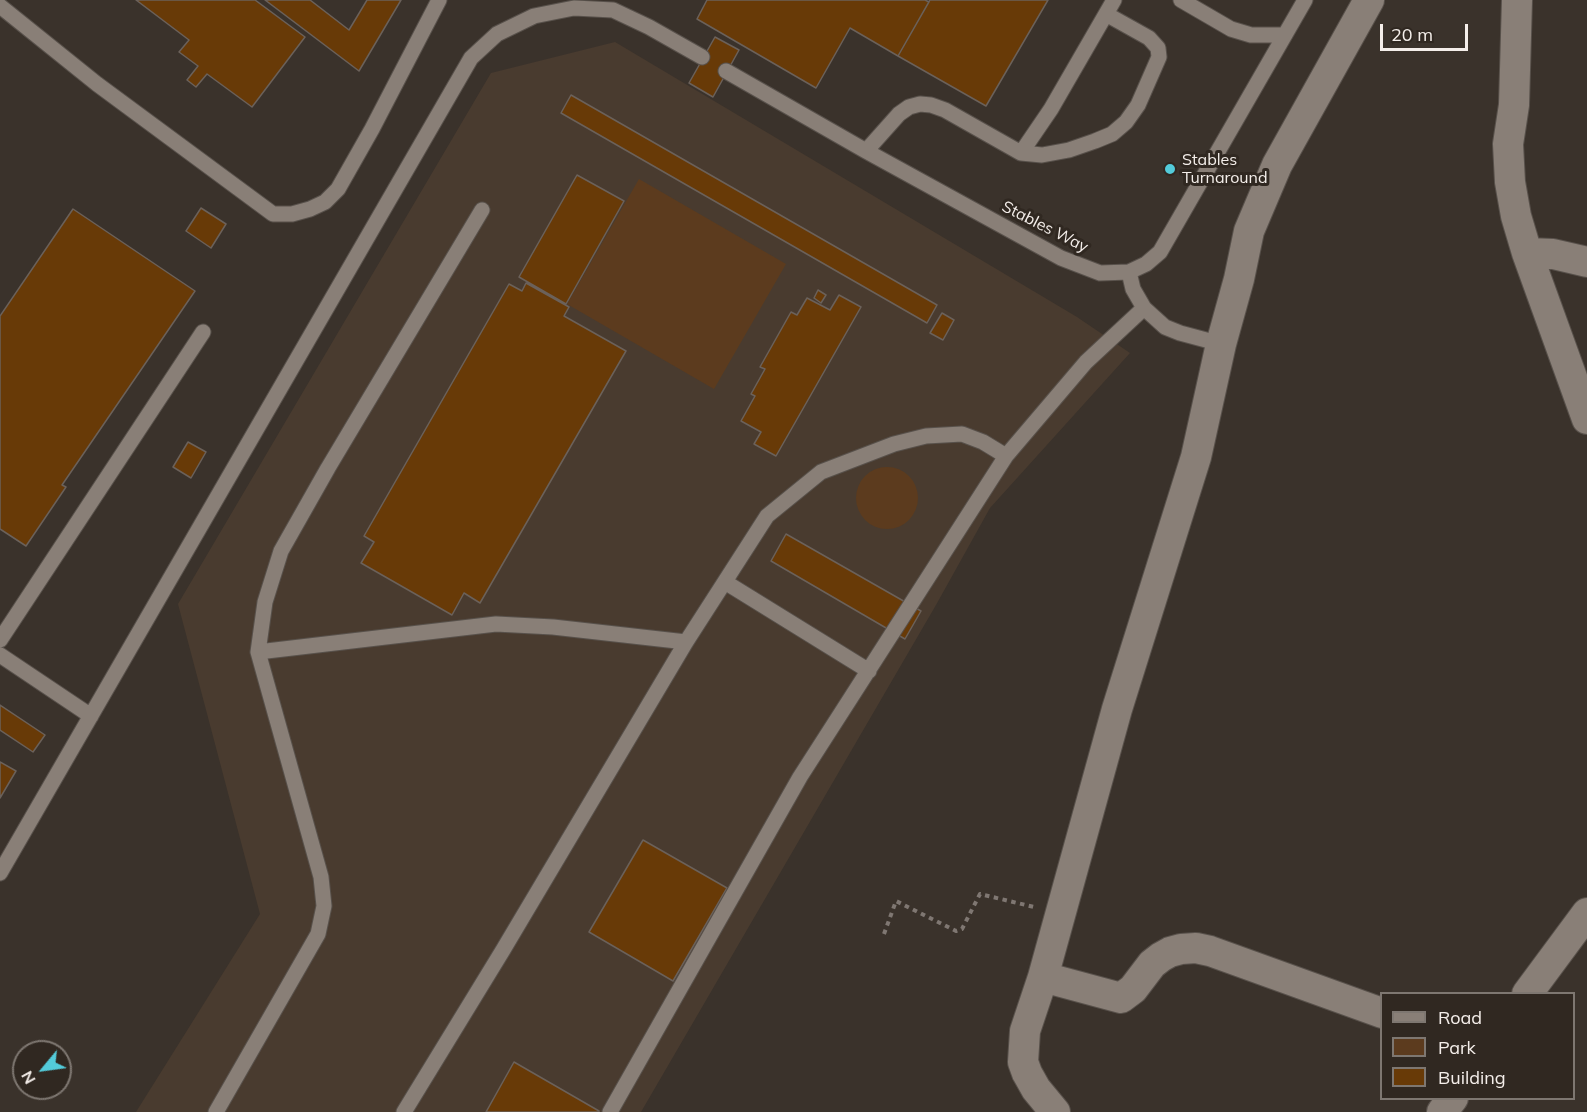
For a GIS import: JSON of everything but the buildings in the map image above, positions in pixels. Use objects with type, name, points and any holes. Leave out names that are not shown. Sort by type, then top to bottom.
[{"type":"street","points":[[1055,1112],[1036,1089],[1027,1073],[1023,1062],[1025,1031],[1043,977],[1117,709],[1196,457],[1249,231],[1277,165],[1369,0]]},
{"type":"street","points":[[1516,0],[1514,105],[1508,144],[1510,182],[1516,216],[1527,253],[1587,419]]},
{"type":"street","points":[[1527,253],[1552,254],[1587,262]]},
{"type":"street","points":[[1528,992],[1587,913]]},
{"type":"street","points":[[1043,977],[1121,998],[1133,989],[1152,964],[1161,957],[1181,949],[1196,948],[1380,1012]]},
{"type":"street","points":[[1442,1112],[1451,1100]]},
{"type":"lane","points":[[0,6],[97,84],[261,208],[273,214],[292,214],[325,202],[338,189],[439,0]]},
{"type":"lane","points":[[1021,153],[1051,109],[1114,0]]},
{"type":"lane","points":[[1181,0],[1231,29],[1251,35],[1285,35]]},
{"type":"lane","name":"Stables Way","points":[[726,71],[1061,258],[1100,273],[1129,272],[1146,264],[1160,252],[1305,0]]},
{"type":"lane","points":[[0,873],[471,58],[497,34],[534,16],[574,8],[613,10],[702,57]]},
{"type":"lane","points":[[866,151],[899,114],[909,107],[920,104],[945,110],[1021,153],[1042,155],[1069,150],[1112,134],[1126,122],[1138,105],[1159,57],[1158,48],[1149,38],[1106,14]]},
{"type":"lane","points":[[216,1112],[318,934],[324,906],[321,877],[258,652],[265,602],[281,551],[482,210]]},
{"type":"lane","points":[[1129,272],[1133,289],[1144,308],[1165,327],[1221,344]]},
{"type":"lane","points":[[610,1112],[800,777],[1006,456],[1086,362],[1144,308]]},
{"type":"lane","points":[[0,640],[202,332]]},
{"type":"lane","points":[[404,1112],[510,940],[686,642],[767,516],[821,471],[894,444],[926,436],[962,434],[983,442],[1006,456]]},
{"type":"lane","points":[[724,582],[869,670]]},
{"type":"lane","points":[[258,652],[496,624],[553,627],[686,642]]},
{"type":"lane","points":[[0,655],[92,716]]},
{"type":"path","points":[[884,934],[896,901],[956,931],[962,929],[980,894],[1060,914]]},
{"type":"shaded area","points":[[615,42],[1077,317],[1130,353],[990,508],[641,1112],[136,1112],[260,914],[178,604],[491,73]]},
{"type":"green space","points":[[639,179],[786,264],[714,389],[567,304]]},
{"type":"green space","points":[[887,467],[904,472],[909,476],[913,481],[918,498],[913,515],[909,520],[904,524],[887,529],[870,524],[865,520],[861,515],[856,498],[861,481],[865,476],[870,472]]},
{"type":"place","name":"Stables Turnaround","points":[[1170,169]]}]
